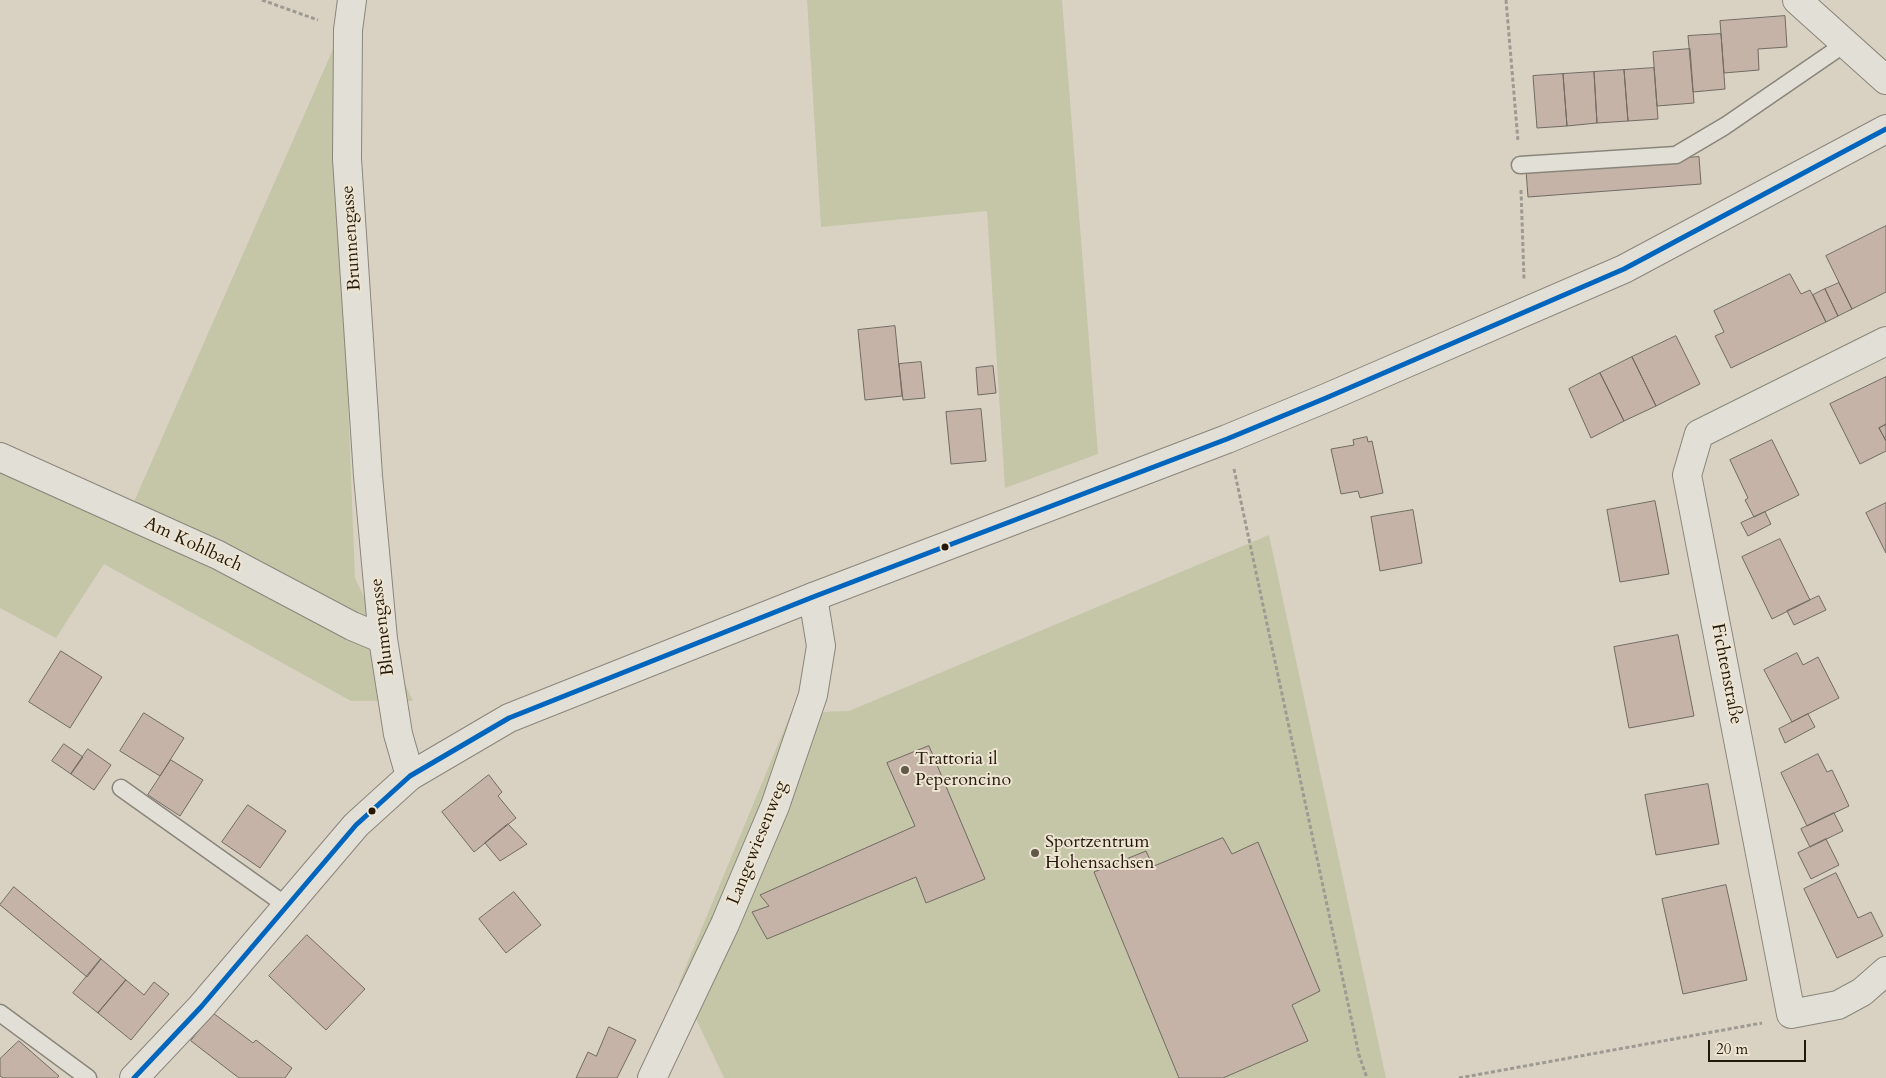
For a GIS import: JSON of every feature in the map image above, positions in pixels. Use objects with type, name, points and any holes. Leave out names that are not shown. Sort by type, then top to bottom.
[{"type":"street","name":"Brunnengasse","points":[[352,0],[348,30],[347,160],[368,476]]},
{"type":"street","points":[[1797,0],[1886,80]]},
{"type":"street","points":[[134,1078],[201,1007],[356,825],[410,776],[509,718],[813,597],[1228,439],[1326,398],[1624,269],[1886,130]]},
{"type":"street","name":"Fichtenstraße","points":[[1791,1014],[1687,475],[1699,434],[1886,341]]},
{"type":"street","name":"Am Kohlbach","points":[[0,457],[218,555],[352,626],[383,638]]},
{"type":"street","name":"Blumengasse","points":[[368,476],[383,638],[398,734],[410,776]]},
{"type":"street","name":"Langewiesenweg","points":[[652,1078],[725,924],[775,806],[813,695],[821,646],[813,597]]},
{"type":"street","points":[[1791,1014],[1838,1005],[1862,992],[1886,971]]},
{"type":"lane","points":[[1520,165],[1676,155],[1725,126],[1846,43]]},
{"type":"lane","points":[[121,788],[287,906]]},
{"type":"lane","points":[[0,1013],[88,1078]]},
{"type":"path","points":[[262,0],[348,30]]},
{"type":"path","points":[[1228,439],[1357,1046],[1367,1078]]},
{"type":"path","points":[[1459,1078],[1759,1024],[1791,1014]]},
{"type":"green space","points":[[807,0],[1062,0],[1098,454],[1005,488],[987,211],[821,227]]},
{"type":"green space","points":[[334,47],[355,578],[413,701],[351,701],[104,564],[56,638],[0,608],[0,458],[133,504]]},
{"type":"green space","name":"Sportzentrum Hohensachsen","points":[[1269,535],[1386,1078],[724,1078],[679,983],[791,713],[849,711]]},
{"type":"building","points":[[1785,16],[1787,47],[1758,49],[1759,70],[1724,73],[1720,21]]},
{"type":"building","points":[[1721,34],[1725,89],[1693,92],[1688,36]]},
{"type":"building","points":[[1690,49],[1694,103],[1657,106],[1653,52]]},
{"type":"building","points":[[1654,68],[1658,119],[1628,121],[1624,70]]},
{"type":"building","points":[[1624,70],[1628,121],[1597,123],[1594,72]]},
{"type":"building","points":[[1594,72],[1597,123],[1567,126],[1563,74]]},
{"type":"building","points":[[1563,74],[1567,126],[1537,128],[1533,76]]},
{"type":"building","points":[[1699,157],[1701,184],[1528,197],[1526,170]]},
{"type":"building","points":[[1886,226],[1886,292],[1852,309],[1826,256]]},
{"type":"building","points":[[1790,274],[1801,294],[1810,290],[1826,322],[1731,368],[1715,336],[1724,332],[1714,311]]},
{"type":"building","points":[[1839,283],[1852,309],[1838,316],[1825,289]]},
{"type":"building","points":[[1825,289],[1838,316],[1826,322],[1813,295]]},
{"type":"building","points":[[895,326],[902,396],[865,400],[858,330]]},
{"type":"building","points":[[1676,336],[1700,384],[1656,406],[1632,357]]},
{"type":"building","points":[[1632,357],[1656,406],[1624,421],[1600,373]]},
{"type":"building","points":[[921,362],[925,398],[903,400],[899,364]]},
{"type":"building","points":[[993,366],[996,393],[978,395],[976,368]]},
{"type":"building","points":[[1600,373],[1624,421],[1591,438],[1569,389]]},
{"type":"building","points":[[1886,377],[1886,424],[1879,428],[1886,441],[1886,451],[1860,464],[1830,404]]},
{"type":"building","points":[[981,409],[986,461],[951,464],[946,412]]},
{"type":"building","points":[[1886,425],[1886,441],[1879,428]]},
{"type":"building","points":[[1367,437],[1368,442],[1372,441],[1383,493],[1360,498],[1358,491],[1341,494],[1331,449],[1354,445],[1353,440]]},
{"type":"building","points":[[1772,440],[1799,495],[1754,517],[1745,500],[1748,498],[1730,460]]},
{"type":"building","points":[[1655,501],[1669,574],[1620,582],[1607,510]]},
{"type":"building","points":[[1886,503],[1886,553],[1866,513]]},
{"type":"building","points":[[1413,510],[1422,563],[1380,571],[1371,517]]},
{"type":"building","points":[[1765,512],[1771,524],[1748,536],[1741,523]]},
{"type":"building","points":[[1780,539],[1810,600],[1772,619],[1742,557]]},
{"type":"building","points":[[1819,596],[1826,610],[1794,625],[1787,611]]},
{"type":"building","points":[[1678,635],[1694,716],[1629,728],[1614,647]]},
{"type":"building","points":[[61,651],[102,677],[70,728],[29,702]]},
{"type":"building","points":[[1797,653],[1803,665],[1818,657],[1839,698],[1792,722],[1764,670]]},
{"type":"building","points":[[144,713],[184,738],[160,776],[120,751]]},
{"type":"building","points":[[1808,714],[1815,727],[1785,743],[1779,729]]},
{"type":"building","points":[[64,744],[83,757],[71,774],[52,761]]},
{"type":"building","points":[[929,746],[985,879],[926,903],[916,877],[767,939],[752,912],[769,906],[760,895],[915,826],[887,763]]},
{"type":"building","points":[[88,749],[111,765],[94,790],[71,774]]},
{"type":"building","points":[[1818,754],[1827,772],[1832,770],[1849,806],[1807,826],[1781,773]]},
{"type":"building","points":[[171,760],[203,780],[180,816],[148,795]]},
{"type":"building","points":[[489,775],[502,792],[498,796],[516,818],[474,852],[442,812]]},
{"type":"building","points":[[1708,784],[1719,844],[1656,855],[1645,795]]},
{"type":"building","points":[[248,805],[286,831],[260,868],[222,842]]},
{"type":"building","points":[[1834,813],[1843,831],[1810,847],[1801,829]]},
{"type":"building","points":[[508,824],[527,844],[500,861],[485,843]]},
{"type":"building","points":[[1223,838],[1232,854],[1258,842],[1320,991],[1292,1005],[1308,1041],[1223,1078],[1179,1078],[1094,872],[1146,851],[1153,866]]},
{"type":"building","points":[[1826,839],[1839,865],[1811,879],[1798,853]]},
{"type":"building","points":[[1836,873],[1858,918],[1871,912],[1883,936],[1837,958],[1804,889]]},
{"type":"building","points":[[1726,885],[1747,980],[1683,994],[1662,899]]},
{"type":"building","points":[[14,887],[101,959],[87,977],[0,905]]},
{"type":"building","points":[[514,892],[541,925],[506,953],[479,919]]},
{"type":"building","points":[[307,935],[365,989],[326,1030],[269,976]]},
{"type":"building","points":[[101,959],[126,980],[98,1013],[73,993]]},
{"type":"building","points":[[126,980],[144,995],[154,982],[169,994],[131,1040],[98,1013]]},
{"type":"building","points":[[213,1013],[253,1043],[256,1040],[292,1068],[285,1078],[239,1078],[191,1041]]},
{"type":"building","points":[[609,1027],[636,1040],[617,1078],[576,1078],[588,1052],[596,1056]]},
{"type":"building","points":[[19,1041],[59,1076],[57,1078],[3,1078],[0,1076],[0,1059]]},
{"type":"transit line","points":[[134,1078],[201,1007],[356,825],[410,776],[509,718],[813,597],[1227,439],[1326,398],[1624,269],[1886,129]]},
{"type":"place","name":"Trattoria il Peperoncino","points":[[905,770]]},
{"type":"place","name":"Sportzentrum Hohensachsen","points":[[1035,853]]}]
